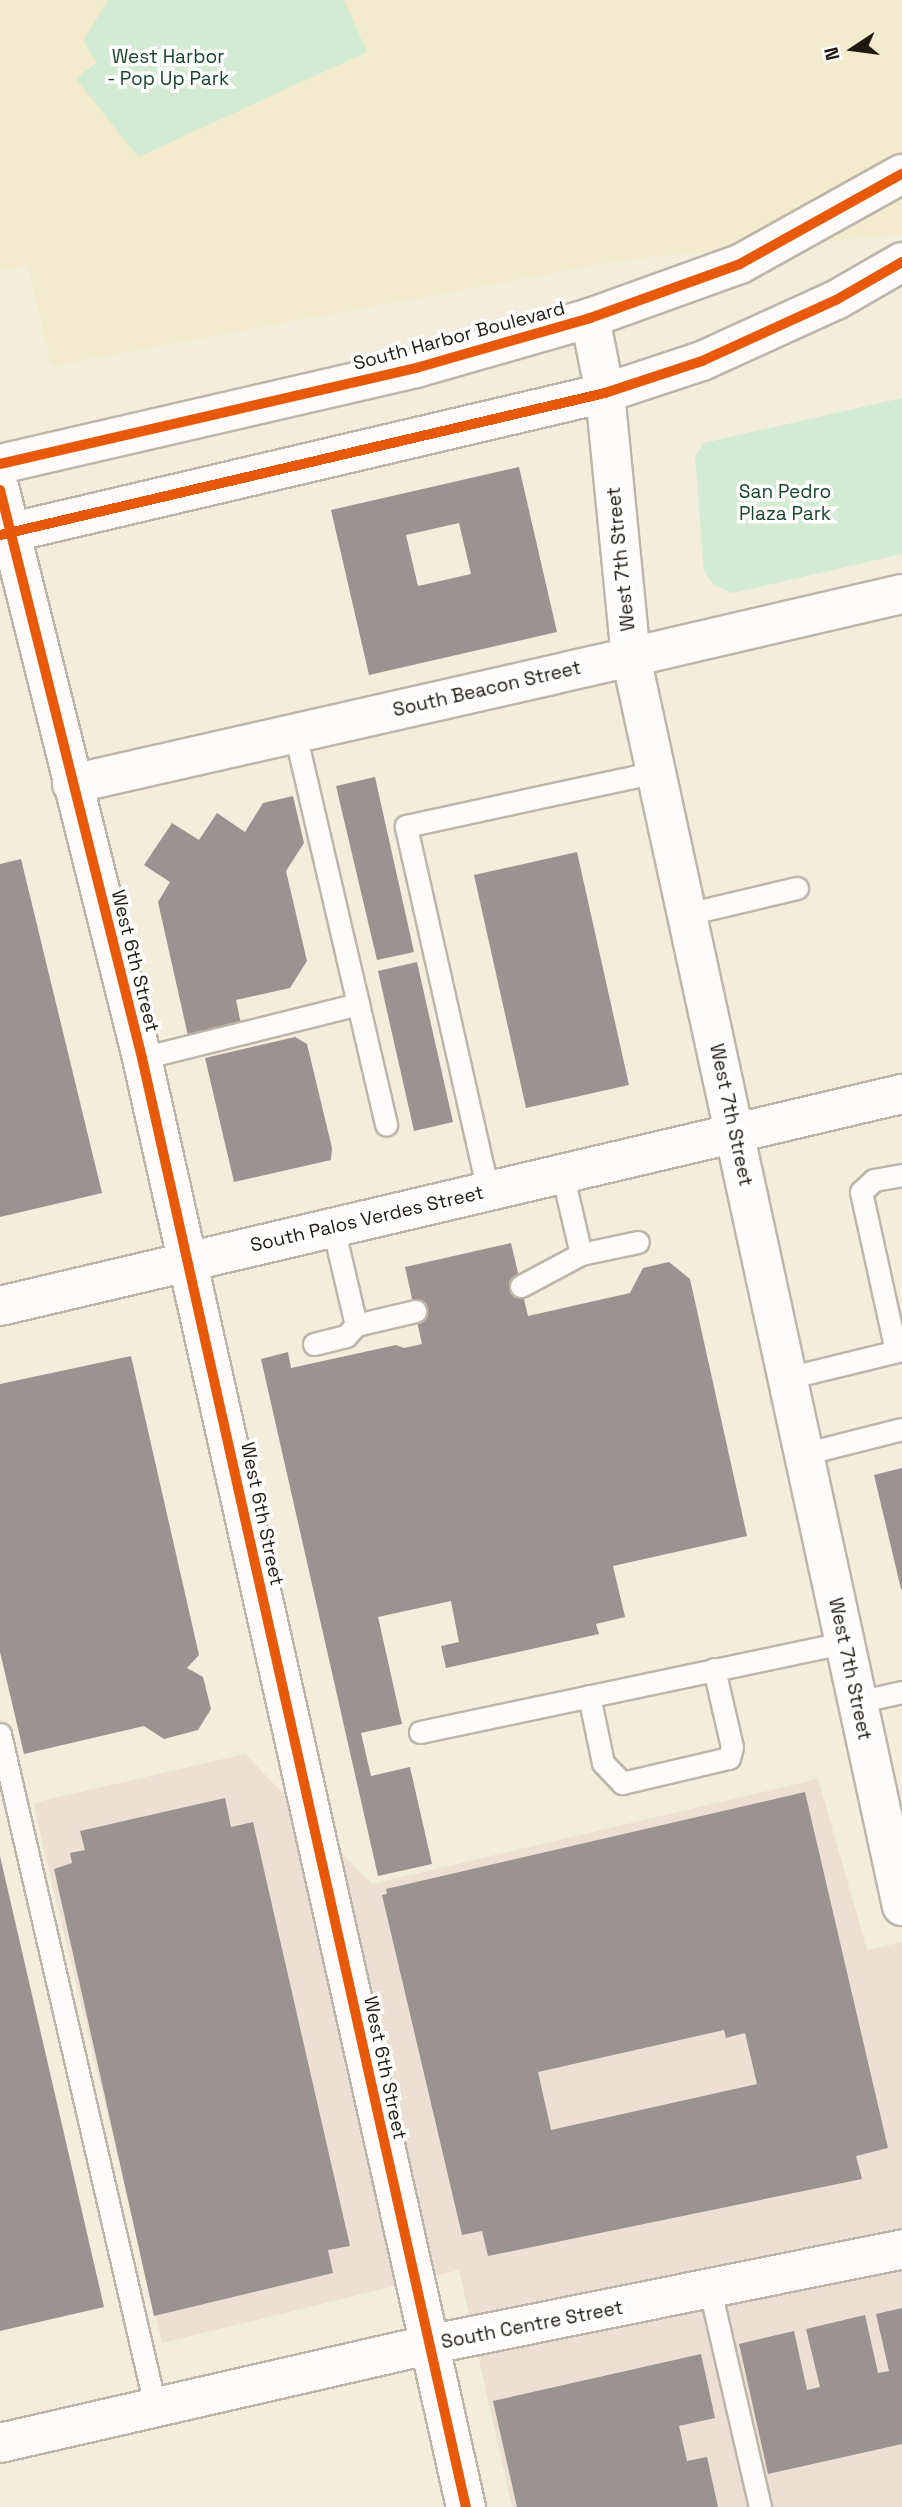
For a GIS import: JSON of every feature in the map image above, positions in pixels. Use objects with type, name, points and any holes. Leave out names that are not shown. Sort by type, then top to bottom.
[{"type":"street","name":"South Harbor Boulevard","points":[[0,464],[416,368],[590,318],[740,264],[902,174]]},
{"type":"street","points":[[5,534],[605,393],[702,361],[836,300],[902,262]]},
{"type":"street","name":"West 7th Street","points":[[590,318],[605,393],[631,657],[902,1906]]},
{"type":"street","name":"West 6th Street","points":[[0,490],[5,534],[142,1058],[466,2507]]},
{"type":"street","name":"South Beacon Street","points":[[72,784],[902,594]]},
{"type":"street","name":"South Palos Verdes Street","points":[[0,1306],[902,1094]]},
{"type":"street","name":"South Centre Street","points":[[0,2443],[428,2345],[902,2249]]},
{"type":"lane","points":[[295,733],[386,1125]]},
{"type":"lane","points":[[488,1191],[406,826],[656,772]]},
{"type":"lane","points":[[687,914],[797,888]]},
{"type":"lane","points":[[142,1058],[358,1004]]},
{"type":"lane","points":[[562,1173],[581,1254]]},
{"type":"lane","points":[[787,1378],[899,1350],[861,1192],[874,1180],[902,1175]]},
{"type":"lane","points":[[333,1227],[356,1325]]},
{"type":"lane","points":[[521,1286],[581,1254],[638,1242]]},
{"type":"lane","points":[[314,1344],[346,1336],[356,1325],[415,1311]]},
{"type":"lane","points":[[803,1454],[902,1429]]},
{"type":"lane","points":[[420,1732],[844,1643]]},
{"type":"lane","points":[[589,1696],[603,1763],[622,1783],[729,1758],[732,1747],[714,1669]]},
{"type":"lane","points":[[857,1702],[902,1692]]},
{"type":"lane","points":[[0,1734],[155,2406]]},
{"type":"lane","points":[[710,2290],[760,2507]]},
{"type":"shaded area","points":[[0,0],[902,0],[902,234],[628,259],[51,366],[28,265],[0,271]]},
{"type":"shaded area","points":[[245,1754],[372,1884],[818,1779],[867,1950],[902,1942],[902,2507],[512,2507],[459,2270],[162,2343],[33,1803]]},
{"type":"green space","name":"West Harbor - Pop Up Park","points":[[108,0],[344,0],[367,52],[138,157],[76,79],[97,62],[83,41]]},
{"type":"green space","name":"San Pedro Plaza Park","points":[[902,398],[902,554],[733,593],[714,585],[704,571],[695,456],[704,443]]},
{"type":"building","points":[[519,467],[557,632],[369,675],[331,510]],"holes":[[[459,523],[471,574],[418,586],[406,535]]]},
{"type":"building","points":[[375,777],[414,952],[377,960],[336,786]]},
{"type":"building","points":[[293,796],[304,843],[286,871],[307,961],[290,988],[236,1000],[241,1024],[188,1036],[158,902],[170,882],[144,865],[172,823],[199,840],[217,813],[245,832],[263,803]]},
{"type":"building","points":[[577,852],[629,1085],[526,1108],[474,875]]},
{"type":"building","points":[[21,859],[102,1193],[0,1217],[0,864]]},
{"type":"building","points":[[417,962],[453,1122],[414,1131],[378,971]]},
{"type":"building","points":[[295,1037],[307,1044],[332,1148],[331,1160],[234,1182],[205,1058]]},
{"type":"building","points":[[511,1243],[528,1316],[630,1293],[643,1268],[669,1262],[690,1279],[747,1536],[613,1566],[625,1617],[596,1624],[599,1634],[446,1668],[441,1646],[459,1642],[451,1601],[378,1617],[402,1724],[361,1733],[371,1776],[410,1767],[432,1864],[378,1876],[261,1359],[288,1352],[291,1368],[396,1345],[404,1348],[422,1344],[405,1267]]},
{"type":"building","points":[[131,1356],[199,1655],[187,1668],[203,1677],[211,1709],[198,1730],[164,1739],[144,1726],[24,1754],[0,1652],[0,1384]]},
{"type":"building","points":[[902,1468],[902,1589],[901,1589],[874,1475]]},
{"type":"building","points":[[805,1792],[888,2148],[856,2156],[862,2179],[488,2256],[482,2231],[462,2235],[382,1895],[387,1894],[386,1889]],"holes":[[[724,2030],[726,2038],[745,2033],[757,2084],[551,2130],[538,2072]]]},
{"type":"building","points":[[225,1798],[231,1827],[253,1822],[350,2246],[328,2250],[333,2273],[154,2316],[54,1869],[72,1863],[70,1853],[85,1850],[80,1831]]},
{"type":"building","points":[[0,1856],[104,2307],[0,2331]]},
{"type":"building","points":[[902,2308],[902,2444],[768,2474],[739,2344],[794,2331],[807,2390],[820,2387],[806,2329],[865,2315],[878,2373],[889,2371],[876,2314]]},
{"type":"building","points":[[701,2354],[715,2418],[679,2426],[687,2461],[707,2457],[718,2507],[517,2507],[493,2401]]},
{"type":"cycle path","points":[[0,464],[416,368],[590,318],[740,264],[902,174]]},
{"type":"cycle path","points":[[0,535],[605,393],[702,361],[836,300],[902,262]]},
{"type":"cycle path","points":[[0,490],[142,1058],[466,2507]]}]
